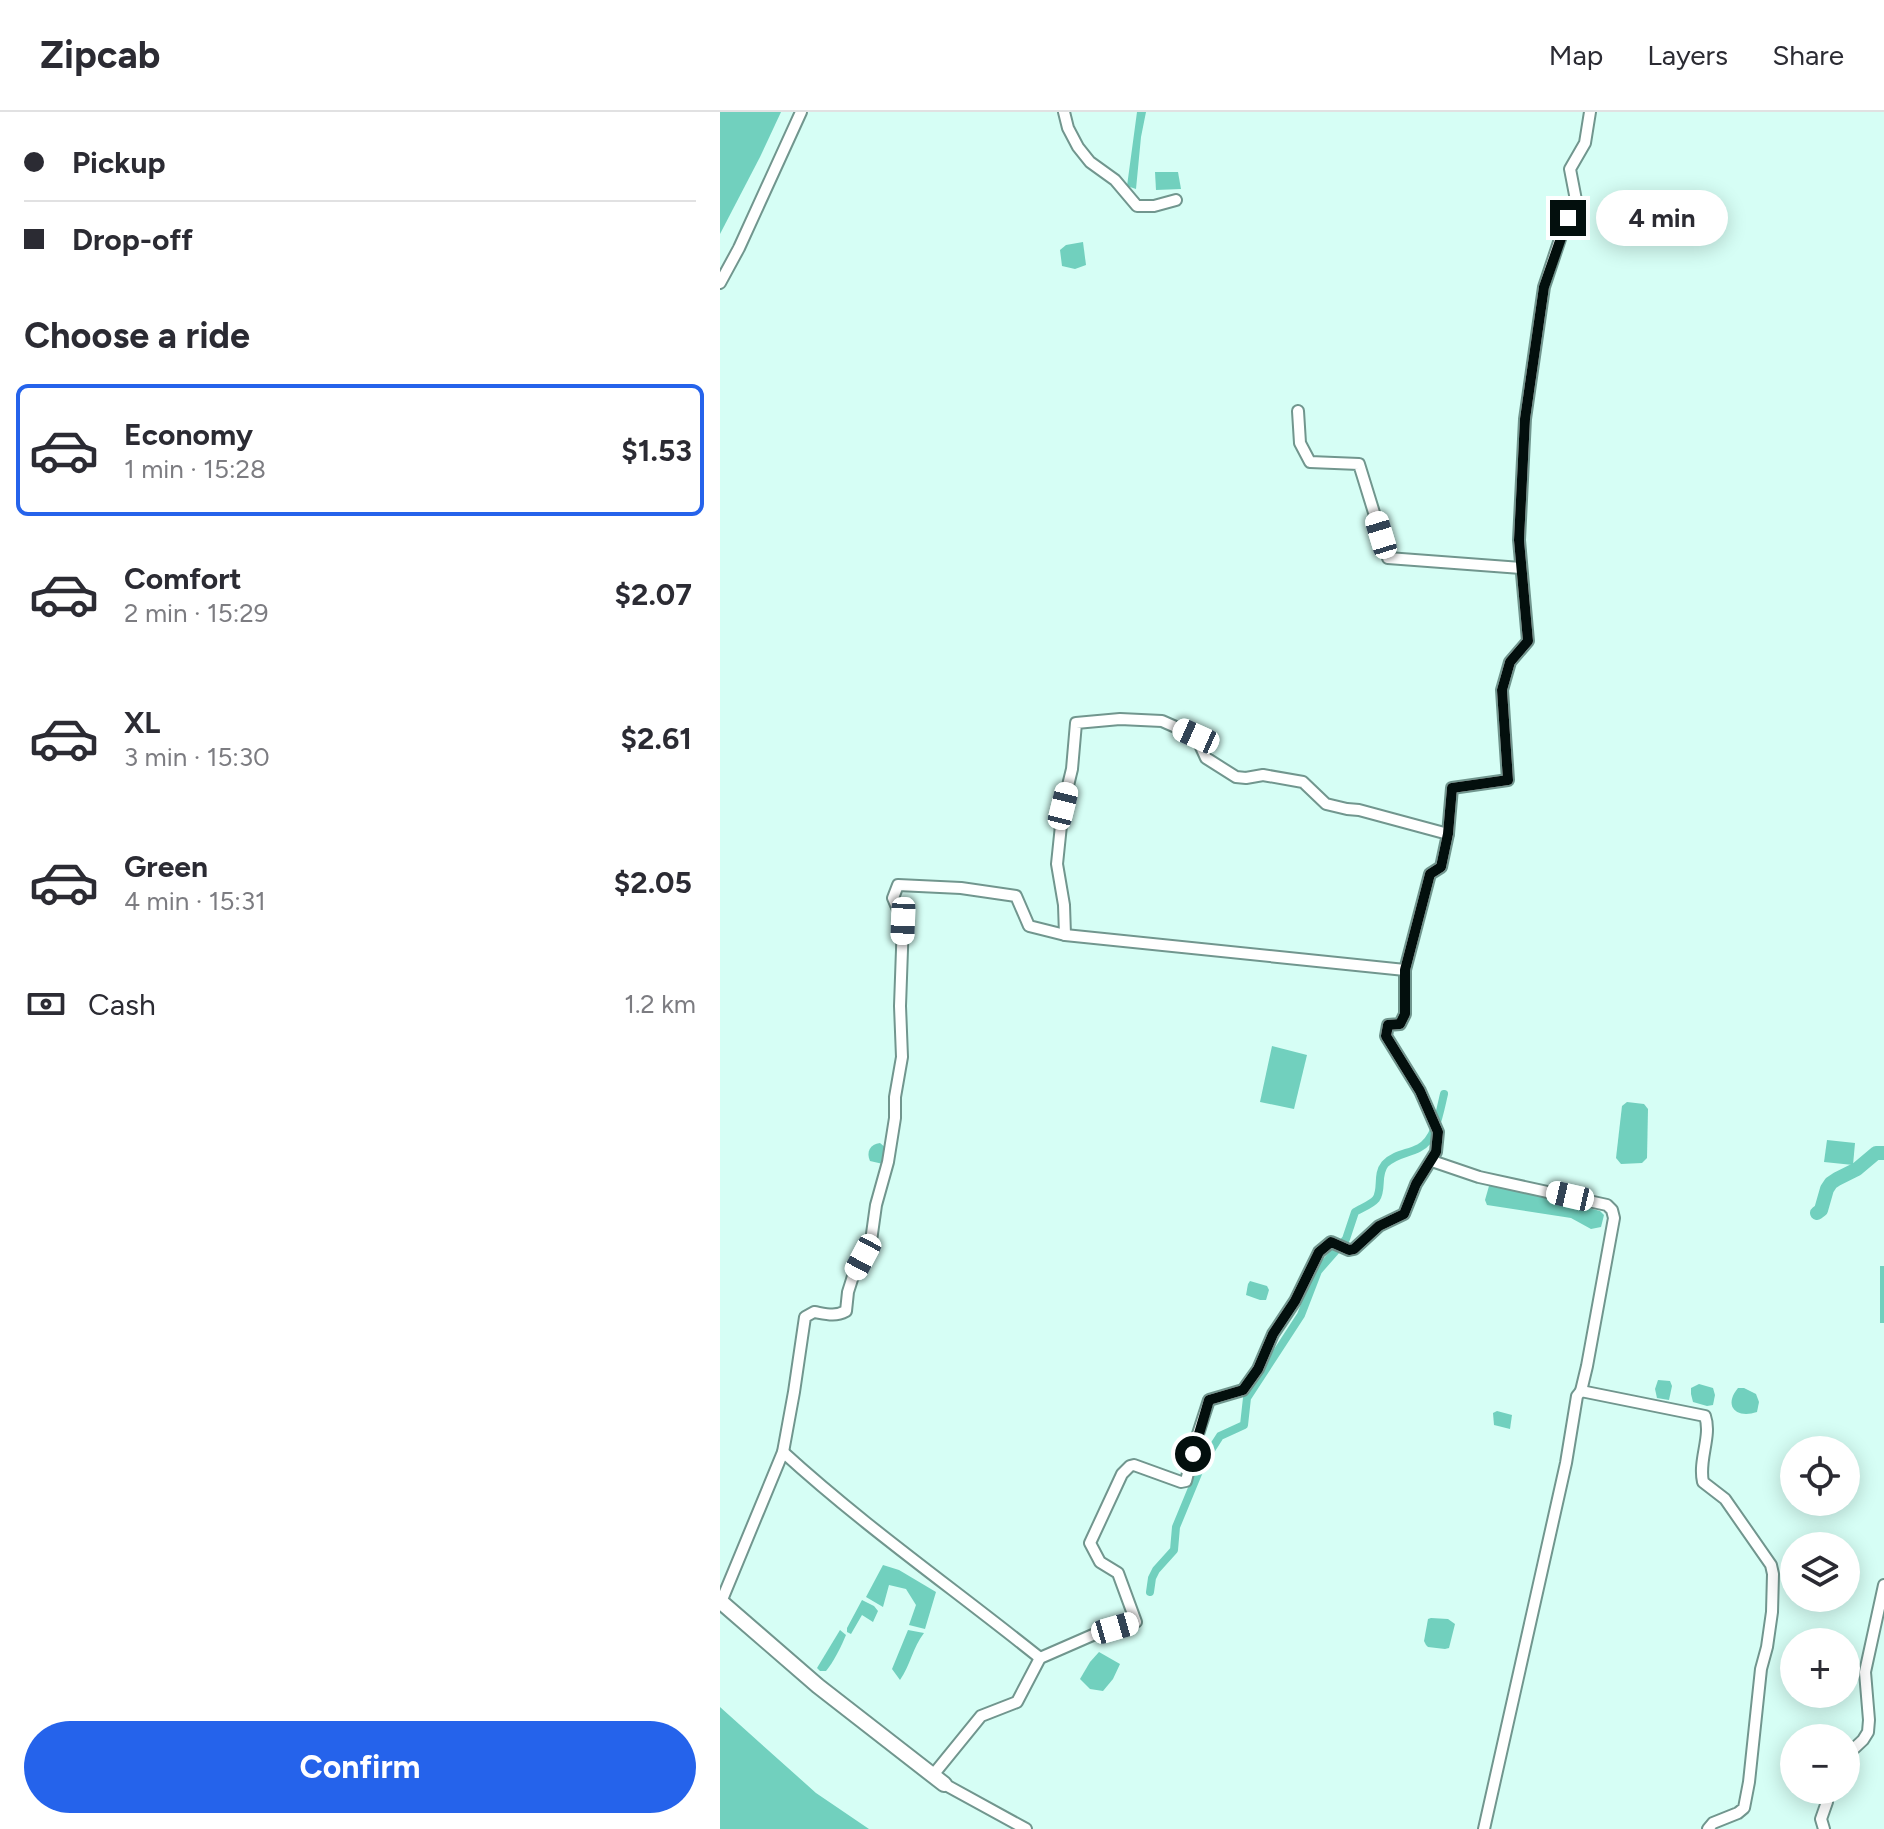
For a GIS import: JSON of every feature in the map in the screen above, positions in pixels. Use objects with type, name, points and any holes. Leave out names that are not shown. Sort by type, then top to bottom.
[{"type":"street","points":[[720,283],[801,112]]},
{"type":"street","points":[[1064,112],[1078,147],[1090,162],[1115,180],[1137,206],[1154,206],[1176,200]]},
{"type":"street","points":[[938,1780],[981,1716],[1017,1702],[1040,1658],[1095,1634],[1136,1622],[1118,1573],[1100,1562],[1090,1543],[1122,1474],[1134,1465],[1181,1482],[1186,1481],[1209,1400],[1243,1390],[1258,1369],[1273,1334],[1295,1301],[1319,1252],[1328,1243],[1349,1250],[1357,1247],[1379,1226],[1404,1214],[1416,1184],[1436,1152],[1438,1132],[1420,1091],[1386,1036],[1388,1025],[1400,1024],[1405,1014],[1405,970],[1430,874],[1441,867],[1452,788],[1508,780],[1502,690],[1510,662],[1528,641],[1519,540],[1525,419],[1544,287],[1576,200],[1570,169],[1585,143],[1590,112]]},
{"type":"street","points":[[1298,411],[1300,443],[1310,462],[1359,464],[1388,558],[1521,568]]},
{"type":"street","points":[[1065,935],[1057,864],[1076,723],[1120,719],[1162,721],[1196,736],[1206,758],[1236,777],[1263,775],[1303,782],[1326,804],[1448,834]]},
{"type":"street","points":[[1026,1829],[938,1780],[818,1686],[721,1602],[783,1452],[805,1317],[814,1312],[839,1315],[846,1311],[854,1273],[871,1241],[876,1205],[888,1162],[902,1057],[903,921],[893,898],[898,885],[961,888],[1016,896],[1029,926],[1065,935],[1405,970]]},
{"type":"street","points":[[1432,1161],[1479,1177],[1607,1205],[1614,1218],[1587,1366],[1577,1396],[1566,1463],[1484,1829]]},
{"type":"street","points":[[1581,1391],[1705,1416],[1707,1425],[1701,1466],[1703,1482],[1725,1499],[1772,1568],[1772,1612],[1761,1669],[1744,1808],[1713,1823],[1708,1829]]},
{"type":"street","points":[[783,1452],[826,1492],[1040,1658]]},
{"type":"street","points":[[1860,1743],[1868,1732],[1865,1672],[1884,1585]]},
{"type":"street","points":[[1824,1829],[1821,1819],[1826,1804]]},
{"type":"shaded area","points":[[720,112],[781,112],[720,234]]},
{"type":"shaded area","points":[[1137,112],[1146,112],[1136,189],[1127,186]]},
{"type":"shaded area","points":[[1155,172],[1178,172],[1181,189],[1156,190]]},
{"type":"shaded area","points":[[1083,242],[1086,265],[1075,269],[1062,266],[1060,250],[1066,245]]},
{"type":"shaded area","points":[[1272,1046],[1307,1055],[1294,1109],[1260,1102]]},
{"type":"shaded area","points":[[1627,1102],[1644,1104],[1648,1109],[1647,1158],[1642,1163],[1621,1164],[1616,1158],[1622,1106]]},
{"type":"shaded area","points":[[1827,1140],[1855,1143],[1853,1165],[1824,1162]]},
{"type":"shaded area","points":[[880,1143],[886,1148],[883,1164],[869,1158],[871,1147]]},
{"type":"shaded area","points":[[1498,1184],[1600,1211],[1604,1215],[1601,1227],[1591,1229],[1571,1218],[1487,1205],[1485,1200],[1489,1186]]},
{"type":"shaded area","points":[[1880,1266],[1884,1266],[1884,1323],[1880,1323]]},
{"type":"shaded area","points":[[1250,1281],[1267,1286],[1266,1300],[1246,1295]]},
{"type":"shaded area","points":[[1658,1380],[1670,1381],[1669,1400],[1657,1398],[1655,1389]]},
{"type":"shaded area","points":[[1699,1384],[1713,1388],[1713,1405],[1693,1402],[1691,1388]]},
{"type":"shaded area","points":[[1738,1388],[1756,1394],[1759,1402],[1757,1412],[1743,1414],[1734,1409],[1732,1400]]},
{"type":"shaded area","points":[[1497,1411],[1512,1415],[1510,1429],[1494,1425],[1493,1413]]},
{"type":"shaded area","points":[[883,1565],[899,1570],[936,1592],[925,1629],[909,1625],[916,1605],[906,1589],[889,1585],[883,1607],[866,1597]]},
{"type":"shaded area","points":[[862,1600],[878,1611],[873,1622],[862,1615],[851,1634],[847,1628]]},
{"type":"shaded area","points":[[1428,1619],[1448,1619],[1455,1624],[1449,1648],[1426,1645]]},
{"type":"shaded area","points":[[840,1630],[846,1635],[840,1649],[826,1671],[820,1671],[817,1668]]},
{"type":"shaded area","points":[[908,1630],[924,1633],[900,1680],[892,1669]]},
{"type":"shaded area","points":[[1099,1652],[1120,1664],[1103,1691],[1090,1689],[1080,1679]]},
{"type":"shaded area","points":[[720,1707],[816,1793],[869,1829],[720,1829]]},
{"type":"waterway","points":[[1150,1592],[1156,1570],[1174,1550],[1176,1527],[1202,1464],[1220,1436],[1244,1425],[1247,1398],[1301,1315],[1318,1271],[1346,1239],[1355,1212],[1376,1199],[1385,1164],[1419,1148],[1430,1138],[1444,1094]]},
{"type":"waterway","points":[[1817,1213],[1831,1183],[1857,1169],[1876,1153],[1884,1153]]},
{"type":"route","points":[[1193,1454],[1209,1400],[1243,1390],[1258,1369],[1273,1334],[1295,1301],[1319,1252],[1331,1242],[1349,1250],[1354,1249],[1379,1226],[1404,1214],[1416,1184],[1436,1152],[1438,1132],[1420,1091],[1386,1036],[1388,1025],[1400,1024],[1405,1014],[1405,970],[1430,874],[1441,867],[1452,788],[1508,780],[1502,690],[1510,662],[1528,641],[1519,540],[1525,419],[1544,287],[1568,218]]}]
